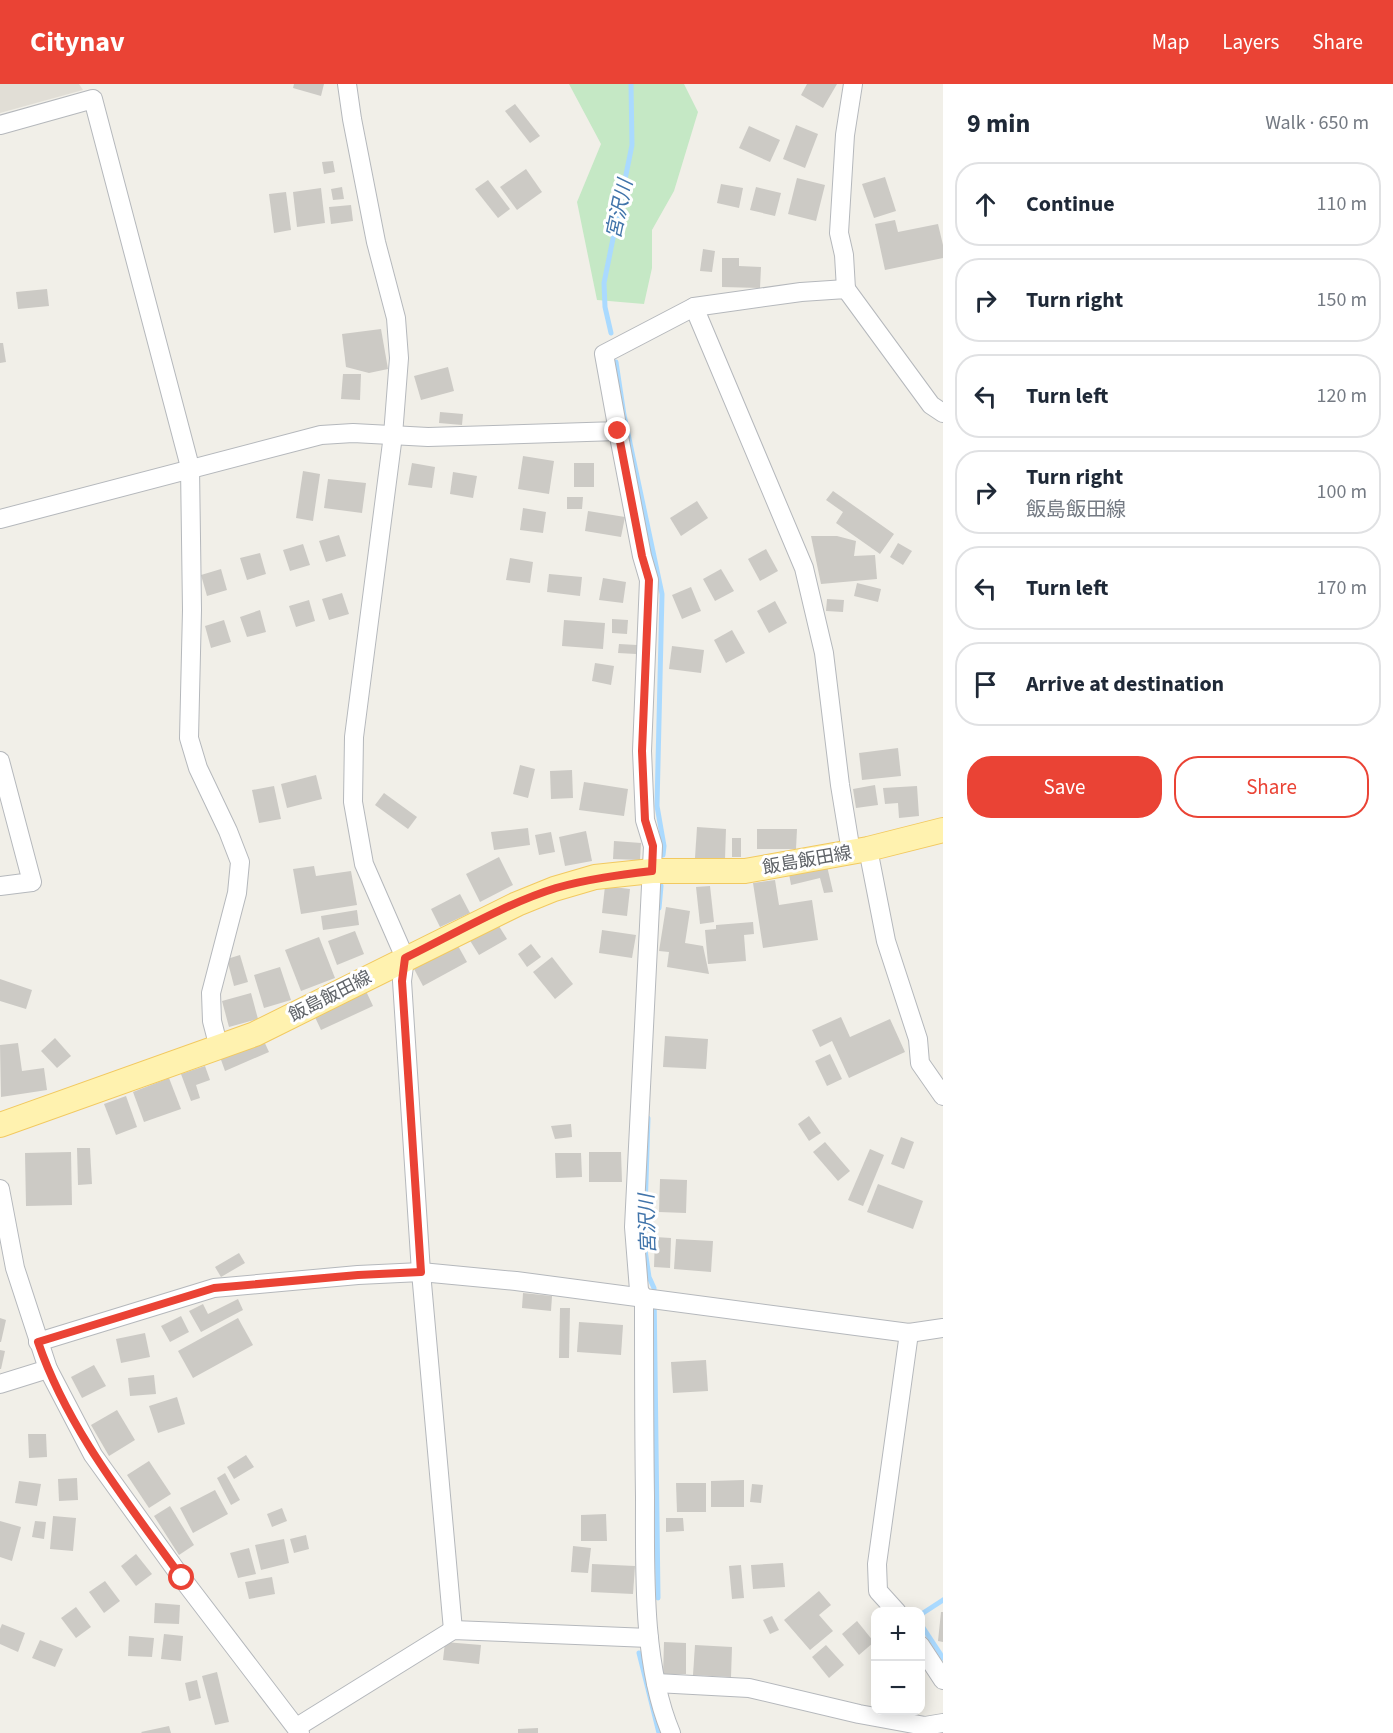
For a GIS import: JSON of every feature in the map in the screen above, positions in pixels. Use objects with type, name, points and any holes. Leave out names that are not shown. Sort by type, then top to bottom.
[{"type":"main road","name":"飯島飯田線","points":[[0,1125],[255,1034],[405,958],[517,904],[554,889],[596,878],[652,871],[745,871],[860,850],[943,830]]},
{"type":"street","points":[[347,84],[376,242],[396,318],[399,358],[393,435],[354,737],[353,802],[364,864],[405,958],[402,981],[421,1272],[453,1630]]},
{"type":"street","points":[[853,84],[845,135],[839,233],[844,255],[846,289],[931,405],[943,413]]},
{"type":"street","points":[[0,124],[93,99],[190,467],[192,610],[189,738],[198,768],[240,862],[237,893],[211,993],[212,1021],[219,1048]]},
{"type":"street","points":[[671,1733],[656,1683],[649,1638],[645,1550],[647,1300],[639,1290],[634,1227],[653,846],[645,820],[642,751],[649,580],[642,556],[604,354],[694,307],[801,292],[846,289]]},
{"type":"street","points":[[694,307],[804,568],[824,653],[840,785],[886,941],[918,1039],[920,1063],[943,1096]]},
{"type":"street","points":[[0,519],[190,467],[321,435],[353,433],[428,436],[618,431]]},
{"type":"street","points":[[0,761],[32,882],[0,886]]},
{"type":"street","points":[[0,1189],[15,1268],[38,1342],[48,1369],[93,1455],[182,1578],[299,1730],[453,1630],[649,1638]]},
{"type":"street","points":[[38,1342],[214,1288],[421,1272],[516,1281],[909,1333],[943,1328]]},
{"type":"street","points":[[893,1607],[878,1591],[878,1564],[909,1333]]},
{"type":"street","points":[[0,1384],[48,1369]]},
{"type":"street","points":[[925,1651],[943,1680]]},
{"type":"street","points":[[656,1683],[749,1688],[859,1714],[925,1726],[943,1723]]},
{"type":"shaded area","points":[[0,84],[79,84],[83,90],[0,113]]},
{"type":"green space","points":[[569,84],[684,84],[698,112],[674,191],[652,230],[652,268],[644,304],[597,300],[577,202],[601,144]]},
{"type":"building","points":[[294,84],[324,84],[321,96],[293,88]]},
{"type":"building","points":[[807,84],[837,84],[823,108],[801,95]]},
{"type":"building","points":[[515,104],[540,136],[530,143],[505,111]]},
{"type":"building","points":[[796,125],[818,134],[805,168],[783,159]]},
{"type":"building","points":[[749,126],[780,140],[770,162],[739,148]]},
{"type":"building","points":[[333,161],[335,172],[324,174],[322,162]]},
{"type":"building","points":[[526,169],[542,192],[517,210],[500,187]]},
{"type":"building","points":[[885,177],[896,211],[874,218],[862,184]]},
{"type":"building","points":[[797,178],[825,185],[816,221],[788,214]]},
{"type":"building","points":[[488,180],[510,209],[498,218],[475,189]]},
{"type":"building","points":[[721,184],[743,188],[739,208],[717,203]]},
{"type":"building","points":[[342,187],[344,199],[333,200],[331,189]]},
{"type":"building","points":[[756,187],[781,193],[775,216],[750,210]]},
{"type":"building","points":[[321,188],[325,223],[297,227],[293,192]]},
{"type":"building","points":[[286,192],[291,230],[274,233],[269,194]]},
{"type":"building","points":[[351,205],[353,221],[331,224],[329,207]]},
{"type":"building","points":[[895,220],[898,232],[938,224],[943,245],[943,258],[885,270],[875,224]]},
{"type":"building","points":[[703,249],[715,251],[712,272],[700,271]]},
{"type":"building","points":[[722,258],[739,258],[739,266],[761,267],[760,288],[722,287]]},
{"type":"building","points":[[47,289],[49,306],[18,309],[16,292]]},
{"type":"building","points":[[381,329],[388,369],[369,373],[346,367],[342,334]]},
{"type":"building","points":[[0,343],[3,343],[6,362],[0,363]]},
{"type":"building","points":[[448,367],[454,391],[421,400],[414,376]]},
{"type":"building","points":[[343,374],[361,374],[360,400],[341,399]]},
{"type":"building","points":[[440,412],[463,414],[462,425],[439,423]]},
{"type":"building","points":[[523,456],[554,461],[549,494],[518,489]]},
{"type":"building","points":[[412,463],[435,467],[432,488],[408,485]]},
{"type":"building","points":[[574,463],[594,463],[594,487],[574,487]]},
{"type":"building","points":[[303,471],[320,474],[313,521],[296,518]]},
{"type":"building","points":[[453,472],[477,476],[473,498],[450,494]]},
{"type":"building","points":[[328,479],[366,483],[362,513],[324,508]]},
{"type":"building","points":[[833,491],[894,534],[880,554],[836,523],[843,512],[826,500]]},
{"type":"building","points":[[567,497],[583,497],[582,509],[567,509]]},
{"type":"building","points":[[697,501],[708,518],[681,536],[670,518]]},
{"type":"building","points":[[523,508],[546,512],[543,533],[520,530]]},
{"type":"building","points":[[588,511],[625,517],[621,537],[585,531]]},
{"type":"building","points":[[339,535],[346,556],[326,562],[319,541]]},
{"type":"building","points":[[811,536],[837,536],[856,541],[854,556],[875,555],[877,579],[821,584]]},
{"type":"building","points":[[898,543],[912,551],[903,565],[890,557]]},
{"type":"building","points":[[303,544],[310,565],[290,571],[283,550]]},
{"type":"building","points":[[766,549],[778,571],[760,581],[748,559]]},
{"type":"building","points":[[260,553],[266,574],[247,580],[240,558]]},
{"type":"building","points":[[510,558],[533,562],[530,583],[506,580]]},
{"type":"building","points":[[221,569],[227,590],[207,596],[201,575]]},
{"type":"building","points":[[721,569],[734,591],[715,601],[703,579]]},
{"type":"building","points":[[549,574],[582,577],[580,596],[547,592]]},
{"type":"building","points":[[603,578],[626,582],[623,603],[599,600]]},
{"type":"building","points":[[857,583],[881,589],[878,602],[854,596]]},
{"type":"building","points":[[691,587],[701,611],[682,619],[672,595]]},
{"type":"building","points":[[342,593],[349,614],[329,620],[322,599]]},
{"type":"building","points":[[827,599],[844,600],[843,612],[826,611]]},
{"type":"building","points":[[309,600],[315,621],[296,627],[289,606]]},
{"type":"building","points":[[775,601],[787,623],[769,633],[757,611]]},
{"type":"building","points":[[260,610],[266,632],[247,637],[240,617]]},
{"type":"building","points":[[612,619],[628,620],[627,634],[612,633]]},
{"type":"building","points":[[224,620],[231,642],[211,648],[205,626]]},
{"type":"building","points":[[564,620],[605,623],[603,649],[562,646]]},
{"type":"building","points":[[732,630],[745,653],[726,663],[714,640]]},
{"type":"building","points":[[619,644],[637,645],[636,654],[618,653]]},
{"type":"building","points":[[672,646],[704,650],[701,673],[669,669]]},
{"type":"building","points":[[595,663],[614,666],[611,685],[592,681]]},
{"type":"building","points":[[898,748],[901,776],[862,780],[859,753]]},
{"type":"building","points":[[520,765],[535,769],[528,798],[513,794]]},
{"type":"building","points":[[572,770],[573,798],[551,799],[550,771]]},
{"type":"building","points":[[316,775],[322,799],[287,808],[281,784]]},
{"type":"building","points":[[584,782],[628,789],[624,816],[579,810]]},
{"type":"building","points":[[875,785],[878,805],[856,808],[853,789]]},
{"type":"building","points":[[274,786],[281,819],[259,823],[252,790]]},
{"type":"building","points":[[917,786],[919,816],[899,818],[898,803],[885,804],[883,788]]},
{"type":"building","points":[[384,793],[417,817],[408,829],[375,805]]},
{"type":"building","points":[[697,827],[726,829],[725,859],[695,858]]},
{"type":"building","points":[[528,828],[530,845],[494,850],[491,832]]},
{"type":"building","points":[[757,829],[797,829],[796,849],[757,849]]},
{"type":"building","points":[[586,831],[592,861],[565,866],[559,837]]},
{"type":"building","points":[[551,832],[555,852],[539,855],[535,835]]},
{"type":"building","points":[[732,838],[741,838],[741,857],[732,857]]},
{"type":"building","points":[[614,841],[641,843],[640,860],[613,859]]},
{"type":"building","points":[[499,857],[513,885],[480,902],[466,874]]},
{"type":"building","points":[[314,866],[316,876],[351,871],[357,905],[301,914],[293,869]]},
{"type":"building","points":[[827,866],[833,892],[824,893],[820,878],[791,885],[789,874]]},
{"type":"building","points":[[775,880],[779,905],[812,900],[818,940],[763,948],[753,883]]},
{"type":"building","points":[[605,886],[630,889],[627,916],[602,913]]},
{"type":"building","points":[[710,886],[714,922],[700,924],[696,887]]},
{"type":"building","points":[[460,894],[470,913],[440,927],[431,909]]},
{"type":"building","points":[[666,907],[690,911],[685,943],[703,946],[709,974],[667,967],[669,952],[659,951]]},
{"type":"building","points":[[357,910],[359,925],[323,930],[321,916]]},
{"type":"building","points":[[753,922],[754,934],[744,935],[746,961],[708,964],[705,930],[716,929],[716,925]]},
{"type":"building","points":[[497,923],[507,939],[479,955],[469,939]]},
{"type":"building","points":[[602,930],[636,935],[632,958],[599,953]]},
{"type":"building","points":[[355,931],[364,954],[337,965],[328,941]]},
{"type":"building","points":[[319,937],[335,978],[301,991],[285,950]]},
{"type":"building","points":[[457,944],[467,962],[423,986],[413,967]]},
{"type":"building","points":[[531,944],[541,957],[527,967],[518,954]]},
{"type":"building","points":[[240,955],[248,982],[234,986],[227,959]]},
{"type":"building","points":[[552,957],[573,984],[555,999],[533,972]]},
{"type":"building","points":[[280,967],[291,1000],[264,1008],[254,975]]},
{"type":"building","points":[[0,979],[32,990],[26,1009],[0,1001]]},
{"type":"building","points":[[366,991],[373,1006],[321,1030],[314,1015]]},
{"type":"building","points":[[251,993],[258,1019],[229,1027],[222,1001]]},
{"type":"building","points":[[841,1017],[850,1037],[890,1019],[905,1052],[849,1078],[832,1041],[820,1047],[812,1030]]},
{"type":"building","points":[[665,1036],[708,1039],[706,1069],[663,1067]]},
{"type":"building","points":[[55,1038],[71,1056],[57,1068],[41,1051]]},
{"type":"building","points":[[263,1039],[269,1052],[225,1071],[220,1057]]},
{"type":"building","points":[[18,1043],[22,1071],[44,1068],[47,1090],[1,1097],[0,1045]]},
{"type":"building","points":[[830,1054],[842,1079],[827,1086],[815,1061]]},
{"type":"building","points":[[205,1066],[210,1080],[196,1085],[200,1098],[191,1101],[181,1074]]},
{"type":"building","points":[[169,1078],[181,1109],[144,1122],[133,1092]]},
{"type":"building","points":[[126,1096],[137,1127],[116,1135],[104,1104]]},
{"type":"building","points":[[809,1116],[821,1133],[809,1141],[798,1124]]},
{"type":"building","points":[[571,1124],[572,1137],[555,1139],[551,1126]]},
{"type":"building","points":[[901,1137],[914,1142],[904,1169],[891,1164]]},
{"type":"building","points":[[825,1142],[850,1171],[838,1181],[813,1152]]},
{"type":"building","points":[[77,1148],[90,1148],[92,1184],[78,1185]]},
{"type":"building","points":[[870,1149],[884,1155],[863,1206],[848,1200]]},
{"type":"building","points":[[71,1152],[72,1205],[26,1206],[25,1153]]},
{"type":"building","points":[[589,1152],[621,1152],[622,1182],[589,1182]]},
{"type":"building","points":[[555,1153],[581,1153],[582,1177],[556,1178]]},
{"type":"building","points":[[660,1179],[687,1180],[686,1213],[659,1212]]},
{"type":"building","points":[[878,1184],[923,1201],[913,1229],[867,1212]]},
{"type":"building","points":[[655,1237],[671,1238],[670,1268],[654,1267]]},
{"type":"building","points":[[676,1239],[713,1241],[711,1272],[674,1269]]},
{"type":"building","points":[[239,1253],[245,1263],[221,1277],[215,1267]]},
{"type":"building","points":[[523,1293],[552,1296],[551,1311],[522,1308]]},
{"type":"building","points":[[238,1299],[243,1310],[201,1332],[189,1311],[203,1304],[208,1314]]},
{"type":"building","points":[[560,1308],[570,1308],[569,1358],[559,1358]]},
{"type":"building","points":[[181,1316],[189,1332],[170,1342],[161,1326]]},
{"type":"building","points":[[0,1318],[6,1320],[1,1342],[0,1342]]},
{"type":"building","points":[[238,1318],[253,1345],[193,1378],[178,1351]]},
{"type":"building","points":[[579,1322],[623,1325],[621,1355],[577,1352]]},
{"type":"building","points":[[145,1333],[150,1357],[121,1363],[116,1339]]},
{"type":"building","points":[[0,1350],[5,1351],[1,1369],[0,1369]]},
{"type":"building","points":[[706,1360],[708,1391],[673,1393],[671,1362]]},
{"type":"building","points":[[94,1365],[106,1386],[82,1398],[71,1377]]},
{"type":"building","points":[[154,1375],[156,1394],[130,1396],[128,1378]]},
{"type":"building","points":[[177,1397],[185,1424],[158,1433],[149,1406]]},
{"type":"building","points":[[117,1410],[135,1440],[109,1456],[91,1425]]},
{"type":"building","points":[[28,1434],[46,1434],[47,1457],[29,1458]]},
{"type":"building","points":[[246,1455],[254,1467],[234,1479],[227,1467]]},
{"type":"building","points":[[149,1461],[171,1494],[149,1508],[127,1475]]},
{"type":"building","points":[[225,1473],[240,1500],[231,1505],[217,1478]]},
{"type":"building","points":[[77,1478],[78,1500],[59,1501],[58,1479]]},
{"type":"building","points":[[744,1480],[744,1507],[711,1507],[711,1481]]},
{"type":"building","points":[[19,1481],[41,1484],[37,1506],[15,1503]]},
{"type":"building","points":[[676,1483],[706,1483],[706,1512],[677,1512]]},
{"type":"building","points":[[752,1484],[763,1485],[761,1503],[750,1502]]},
{"type":"building","points":[[215,1490],[228,1514],[193,1533],[180,1508]]},
{"type":"building","points":[[170,1506],[194,1545],[179,1555],[154,1516]]},
{"type":"building","points":[[282,1508],[287,1521],[272,1527],[267,1514]]},
{"type":"building","points":[[606,1514],[607,1541],[581,1541],[581,1515]]},
{"type":"building","points":[[53,1516],[76,1518],[73,1551],[50,1549]]},
{"type":"building","points":[[666,1518],[683,1518],[684,1531],[666,1532]]},
{"type":"building","points":[[0,1521],[21,1527],[12,1561],[0,1557]]},
{"type":"building","points":[[35,1521],[46,1522],[44,1539],[32,1537]]},
{"type":"building","points":[[306,1535],[309,1549],[294,1553],[290,1539]]},
{"type":"building","points":[[284,1539],[289,1563],[261,1570],[255,1545]]},
{"type":"building","points":[[573,1546],[591,1548],[588,1573],[571,1572]]},
{"type":"building","points":[[249,1548],[256,1574],[238,1578],[230,1553]]},
{"type":"building","points":[[136,1554],[152,1574],[136,1586],[121,1566]]},
{"type":"building","points":[[783,1563],[785,1587],[753,1589],[751,1565]]},
{"type":"building","points":[[592,1564],[635,1566],[633,1594],[591,1592]]},
{"type":"building","points":[[741,1565],[744,1598],[732,1599],[729,1566]]},
{"type":"building","points":[[272,1577],[275,1594],[249,1599],[245,1582]]},
{"type":"building","points":[[105,1581],[120,1601],[104,1613],[89,1592]]},
{"type":"building","points":[[819,1591],[831,1605],[819,1615],[833,1631],[810,1650],[784,1620]]},
{"type":"building","points":[[155,1603],[180,1605],[179,1624],[154,1623]]},
{"type":"building","points":[[76,1607],[91,1627],[76,1638],[61,1618]]},
{"type":"building","points":[[941,1612],[943,1612],[943,1642],[938,1641]]},
{"type":"building","points":[[772,1616],[779,1630],[770,1634],[763,1620]]},
{"type":"building","points":[[857,1621],[871,1638],[871,1645],[859,1655],[842,1634]]},
{"type":"building","points":[[2,1624],[25,1633],[18,1652],[0,1644]]},
{"type":"building","points":[[164,1634],[183,1636],[181,1661],[161,1659]]},
{"type":"building","points":[[129,1636],[154,1638],[152,1657],[128,1656]]},
{"type":"building","points":[[40,1640],[63,1649],[55,1667],[32,1658]]},
{"type":"building","points":[[445,1642],[481,1645],[479,1664],[443,1660]]},
{"type":"building","points":[[664,1642],[686,1643],[686,1674],[663,1674]]},
{"type":"building","points":[[695,1645],[732,1647],[731,1677],[693,1675]]},
{"type":"building","points":[[826,1645],[844,1665],[829,1678],[812,1657]]},
{"type":"building","points":[[217,1672],[229,1722],[215,1725],[202,1676]]},
{"type":"building","points":[[197,1680],[201,1698],[189,1701],[185,1683]]},
{"type":"building","points":[[169,1726],[171,1733],[141,1732]]},
{"type":"building","points":[[538,1728],[538,1733],[518,1733],[518,1729]]},
{"type":"waterway","name":"宮沢川","points":[[611,333],[605,307],[604,283],[632,145],[631,84]]},
{"type":"waterway","name":"宮沢川","points":[[616,362],[624,415],[662,594],[657,806],[664,846],[663,855]]},
{"type":"waterway","name":"宮沢川","points":[[659,908],[661,886]]},
{"type":"waterway","name":"宮沢川","points":[[648,1118],[644,1243],[649,1277],[654,1288],[658,1598]]},
{"type":"waterway","points":[[925,1612],[943,1600]]},
{"type":"waterway","points":[[925,1631],[943,1658]]},
{"type":"waterway","name":"宮沢川","points":[[639,1653],[659,1733]]},
{"type":"route","points":[[182,1578],[93,1455],[48,1369],[38,1342],[214,1288],[358,1275],[421,1272],[402,981],[405,958],[517,904],[554,889],[596,878],[652,871],[653,846],[645,820],[642,751],[649,580],[642,556],[618,431]]}]
